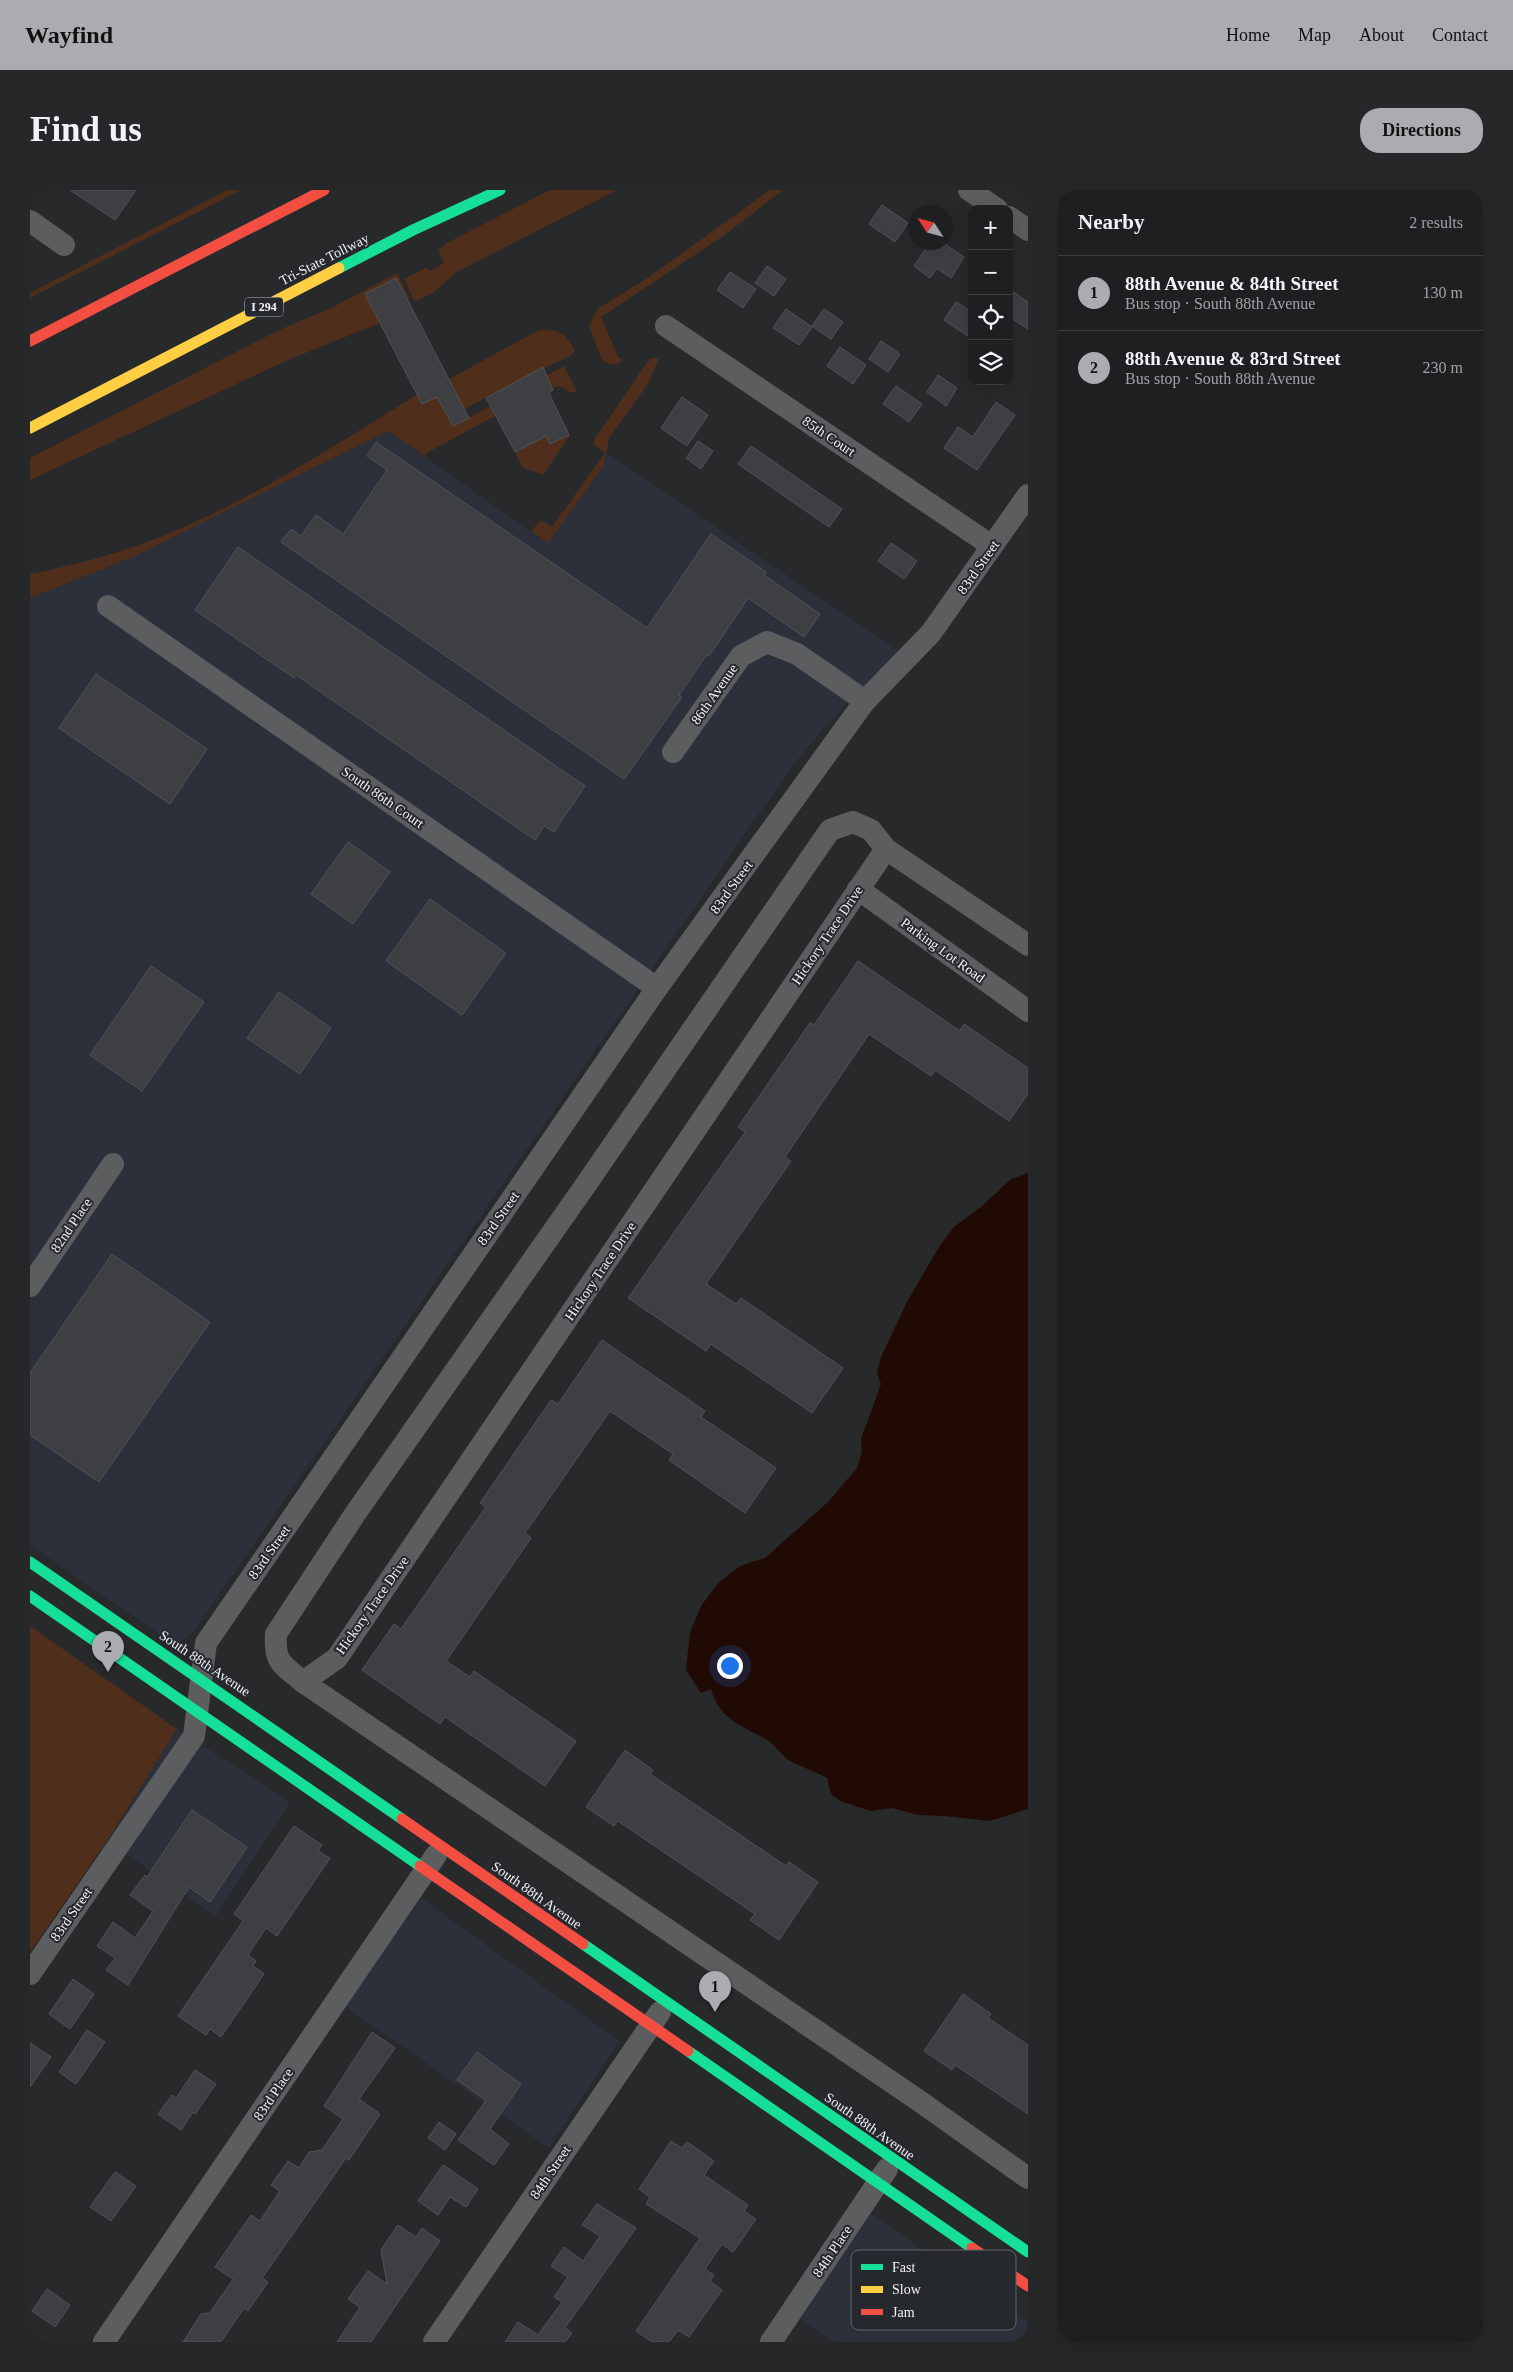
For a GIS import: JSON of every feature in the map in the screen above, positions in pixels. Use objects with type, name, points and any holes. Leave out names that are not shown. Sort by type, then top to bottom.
[{"type":"main road","points":[[30,341],[324,190]]},
{"type":"main road","name":"Tri-State Tollway","points":[[30,428],[413,230],[500,190]]},
{"type":"main road","name":"South 88th Avenue","points":[[30,1562],[202,1679],[666,2003],[1028,2252]]},
{"type":"main road","points":[[30,1596],[976,2250]]},
{"type":"main road","points":[[1016,2278],[1028,2286]]},
{"type":"street","points":[[969,190],[990,205]]},
{"type":"street","points":[[1013,221],[1028,230]]},
{"type":"street","points":[[30,222],[64,245]]},
{"type":"street","name":"85th Court","points":[[666,326],[992,546]]},
{"type":"street","name":"83rd Street","points":[[30,1974],[194,1736],[206,1643],[657,988],[865,701],[931,633],[1028,495]]},
{"type":"street","name":"South 86th Court","points":[[108,606],[657,988]]},
{"type":"street","name":"86th Avenue","points":[[673,752],[741,656],[767,642],[797,654],[865,701]]},
{"type":"street","points":[[1028,945],[886,849],[871,830],[853,822],[830,830],[813,852],[587,1183],[355,1514],[276,1634],[275,1653],[282,1664],[303,1682],[918,2100],[1028,2178]]},
{"type":"street","name":"Hickory Trace Drive","points":[[303,1682],[337,1658],[886,849]]},
{"type":"street","name":"Parking Lot Road","points":[[858,889],[1028,1011]]},
{"type":"street","name":"82nd Place","points":[[30,1286],[113,1164]]},
{"type":"street","name":"83rd Place","points":[[104,2342],[442,1846]]},
{"type":"street","name":"84th Street","points":[[434,2342],[666,2003]]},
{"type":"street","name":"84th Place","points":[[772,2342],[894,2160]]},
{"type":"shaded area","points":[[227,190],[241,190],[30,298],[30,293]]},
{"type":"shaded area","points":[[550,190],[617,190],[457,272],[434,292],[415,302],[404,279],[427,267],[429,271],[444,263],[438,250],[447,243]]},
{"type":"shaded area","points":[[770,190],[783,190],[722,237],[601,317],[618,357],[623,360],[617,364],[609,364],[602,360],[589,327],[597,309],[646,279]]},
{"type":"shaded area","points":[[397,273],[410,299],[408,300],[396,278],[380,323],[288,360],[30,480],[30,458],[277,331],[333,307]]},
{"type":"shaded area","points":[[539,330],[552,330],[561,333],[569,340],[575,351],[572,355],[542,368],[457,413],[445,391],[453,387],[449,379]]},
{"type":"shaded area","points":[[650,358],[659,358],[648,384],[609,438],[604,465],[548,543],[531,531],[541,520],[552,527],[605,453],[594,445],[594,440]]},
{"type":"shaded area","points":[[564,366],[577,391],[571,393],[559,386],[553,388],[546,376]]},
{"type":"shaded area","points":[[417,395],[422,404],[437,397],[453,426],[491,406],[495,416],[425,454],[430,460],[388,431],[133,557],[30,598],[30,574],[118,552],[183,528],[252,494]]},
{"type":"shaded area","points":[[388,431],[547,543],[604,465],[607,454],[899,651],[829,722],[790,769],[194,1631],[180,1642],[162,1636],[30,1545],[30,598],[133,557]]},
{"type":"shaded area","points":[[569,435],[543,475],[522,467],[515,452],[546,436],[550,444]]},
{"type":"shaded area","points":[[1028,1173],[1028,1809],[990,1821],[918,1815],[892,1808],[871,1811],[840,1801],[831,1794],[827,1778],[790,1761],[771,1743],[727,1716],[720,1709],[711,1689],[701,1693],[686,1670],[690,1632],[701,1606],[718,1583],[740,1566],[765,1558],[828,1502],[857,1468],[862,1452],[861,1439],[881,1384],[877,1373],[881,1357],[907,1302],[939,1247],[954,1227],[982,1206],[1011,1179]]},
{"type":"shaded area","points":[[30,1626],[177,1729],[107,1841],[30,1952]]},
{"type":"shaded area","points":[[177,1729],[290,1802],[216,1916],[107,1841]]},
{"type":"shaded area","points":[[421,1898],[619,2041],[549,2148],[344,2006]]},
{"type":"shaded area","points":[[871,2214],[923,2250],[851,2250],[851,2330],[1016,2330],[1016,2314],[1028,2322],[1028,2342],[834,2342],[798,2318]]},
{"type":"building","points":[[70,190],[136,190],[115,220]]},
{"type":"building","points":[[882,205],[908,223],[895,242],[869,224]]},
{"type":"building","points":[[925,250],[953,250],[964,257],[951,278],[937,268],[930,278],[914,266]]},
{"type":"building","points":[[767,266],[786,279],[774,296],[755,283]]},
{"type":"building","points":[[730,272],[756,289],[743,308],[717,290]]},
{"type":"building","points":[[396,278],[469,418],[453,426],[437,397],[422,404],[365,294]]},
{"type":"building","points":[[1013,292],[1028,302],[1028,329],[1013,320]]},
{"type":"building","points":[[956,302],[968,310],[968,336],[944,320]]},
{"type":"building","points":[[786,309],[812,327],[799,345],[773,328]]},
{"type":"building","points":[[824,309],[843,322],[831,339],[812,326]]},
{"type":"building","points":[[881,341],[900,354],[888,372],[869,359]]},
{"type":"building","points":[[840,347],[866,365],[853,384],[827,366]]},
{"type":"building","points":[[543,367],[553,390],[549,393],[569,435],[550,444],[546,436],[515,452],[486,398]]},
{"type":"building","points":[[938,375],[957,388],[946,406],[927,392]]},
{"type":"building","points":[[896,386],[922,404],[909,422],[883,404]]},
{"type":"building","points":[[682,397],[708,415],[687,446],[661,428]]},
{"type":"building","points":[[996,402],[1015,415],[977,470],[944,448],[958,427],[973,437]]},
{"type":"building","points":[[698,441],[713,451],[701,469],[686,458]]},
{"type":"building","points":[[376,442],[647,628],[711,534],[766,572],[764,575],[820,614],[804,637],[748,598],[709,656],[707,654],[679,695],[682,697],[624,779],[281,542],[291,529],[301,536],[316,515],[343,534],[387,470],[367,456]]},
{"type":"building","points":[[751,446],[842,509],[829,527],[738,464]]},
{"type":"building","points":[[891,543],[917,561],[904,579],[878,561]]},
{"type":"building","points":[[238,547],[585,786],[554,832],[544,826],[535,840],[296,675],[294,678],[195,610]]},
{"type":"building","points":[[96,674],[207,749],[170,804],[59,728]]},
{"type":"building","points":[[348,842],[390,872],[353,924],[311,894]]},
{"type":"building","points":[[430,899],[506,953],[462,1015],[386,961]]},
{"type":"building","points":[[858,961],[960,1031],[964,1024],[1028,1068],[1028,1094],[1009,1121],[935,1070],[931,1076],[869,1034],[785,1157],[791,1161],[706,1284],[736,1304],[741,1298],[843,1368],[812,1413],[711,1344],[706,1351],[628,1298],[745,1132],[738,1127],[810,1023],[814,1025]]},
{"type":"building","points":[[151,966],[204,1002],[142,1091],[90,1055]]},
{"type":"building","points":[[279,992],[331,1028],[300,1074],[247,1038]]},
{"type":"building","points":[[112,1254],[210,1322],[99,1482],[30,1435],[30,1373]]},
{"type":"building","points":[[602,1340],[705,1411],[701,1417],[776,1468],[745,1513],[669,1460],[673,1454],[610,1411],[525,1533],[531,1538],[446,1661],[470,1677],[474,1671],[576,1741],[545,1786],[445,1717],[440,1724],[362,1670],[394,1624],[401,1629],[486,1507],[480,1503],[551,1400],[558,1404]]},
{"type":"building","points":[[625,1750],[653,1770],[650,1774],[786,1866],[789,1862],[818,1882],[779,1940],[750,1920],[755,1914],[618,1821],[614,1826],[586,1807]]},
{"type":"building","points":[[192,1810],[247,1847],[210,1902],[189,1887],[128,1985],[106,1970],[115,1958],[97,1946],[113,1922],[135,1938],[153,1911],[130,1895],[145,1875],[147,1877]]},
{"type":"building","points":[[294,1826],[322,1845],[318,1851],[330,1858],[277,1936],[266,1928],[248,1955],[256,1961],[253,1966],[264,1974],[221,2037],[210,2029],[206,2035],[178,2016],[243,1921],[234,1914]]},
{"type":"building","points":[[73,1979],[94,1994],[70,2029],[49,2014]]},
{"type":"building","points":[[963,1994],[991,2014],[988,2018],[1028,2045],[1028,2114],[955,2065],[952,2070],[924,2051]]},
{"type":"building","points":[[87,2030],[105,2042],[76,2084],[59,2072]]},
{"type":"building","points":[[372,2032],[395,2048],[359,2099],[380,2114],[349,2160],[346,2158],[262,2278],[268,2282],[248,2311],[244,2308],[221,2342],[183,2342],[201,2314],[210,2313],[233,2279],[215,2267],[251,2215],[260,2221],[280,2191],[271,2185],[288,2161],[299,2168],[309,2152],[322,2150],[343,2119],[324,2106]]},
{"type":"building","points":[[30,2043],[51,2057],[30,2087]]},
{"type":"building","points":[[477,2052],[521,2084],[490,2129],[509,2144],[494,2165],[458,2140],[486,2100],[457,2080]]},
{"type":"building","points":[[195,2070],[216,2084],[181,2130],[158,2114],[172,2095],[176,2098]]},
{"type":"building","points":[[439,2122],[456,2134],[445,2150],[428,2138]]},
{"type":"building","points":[[671,2141],[682,2148],[687,2142],[714,2161],[704,2175],[748,2205],[744,2211],[756,2219],[733,2252],[722,2244],[705,2269],[714,2275],[710,2281],[722,2290],[689,2337],[678,2330],[669,2342],[652,2342],[636,2331],[700,2238],[646,2204],[650,2197],[639,2189]]},
{"type":"building","points":[[443,2165],[478,2189],[466,2207],[450,2197],[438,2215],[418,2201]]},
{"type":"building","points":[[115,2172],[136,2186],[111,2221],[90,2207]]},
{"type":"building","points":[[597,2204],[636,2228],[565,2328],[572,2333],[565,2342],[505,2342],[518,2322],[538,2335],[562,2302],[554,2297],[568,2277],[551,2266],[564,2247],[583,2261],[600,2236],[582,2225]]},
{"type":"building","points":[[398,2225],[416,2237],[422,2228],[440,2241],[371,2342],[337,2342],[360,2307],[348,2299],[368,2271],[387,2284],[381,2250]]},
{"type":"building","points":[[47,2289],[70,2305],[55,2327],[32,2311]]},
{"type":"traffic: fast","points":[[339,268],[413,230],[500,190]]},
{"type":"traffic: fast","points":[[30,1562],[402,1819]]},
{"type":"traffic: fast","points":[[30,1596],[420,1866]]},
{"type":"traffic: fast","points":[[583,1944],[1028,2252]]},
{"type":"traffic: fast","points":[[688,2051],[972,2248]]},
{"type":"traffic: slow","points":[[30,428],[339,268]]},
{"type":"traffic: jam","points":[[30,341],[324,190]]},
{"type":"traffic: jam","points":[[402,1819],[583,1944]]},
{"type":"traffic: jam","points":[[420,1866],[688,2051]]},
{"type":"traffic: jam","points":[[1016,2278],[1028,2286]]},
{"type":"place","name":"88th Avenue & 83rd Street","points":[[108,1672]]},
{"type":"place","name":"88th Avenue & 84th Street","points":[[715,2012]]}]
